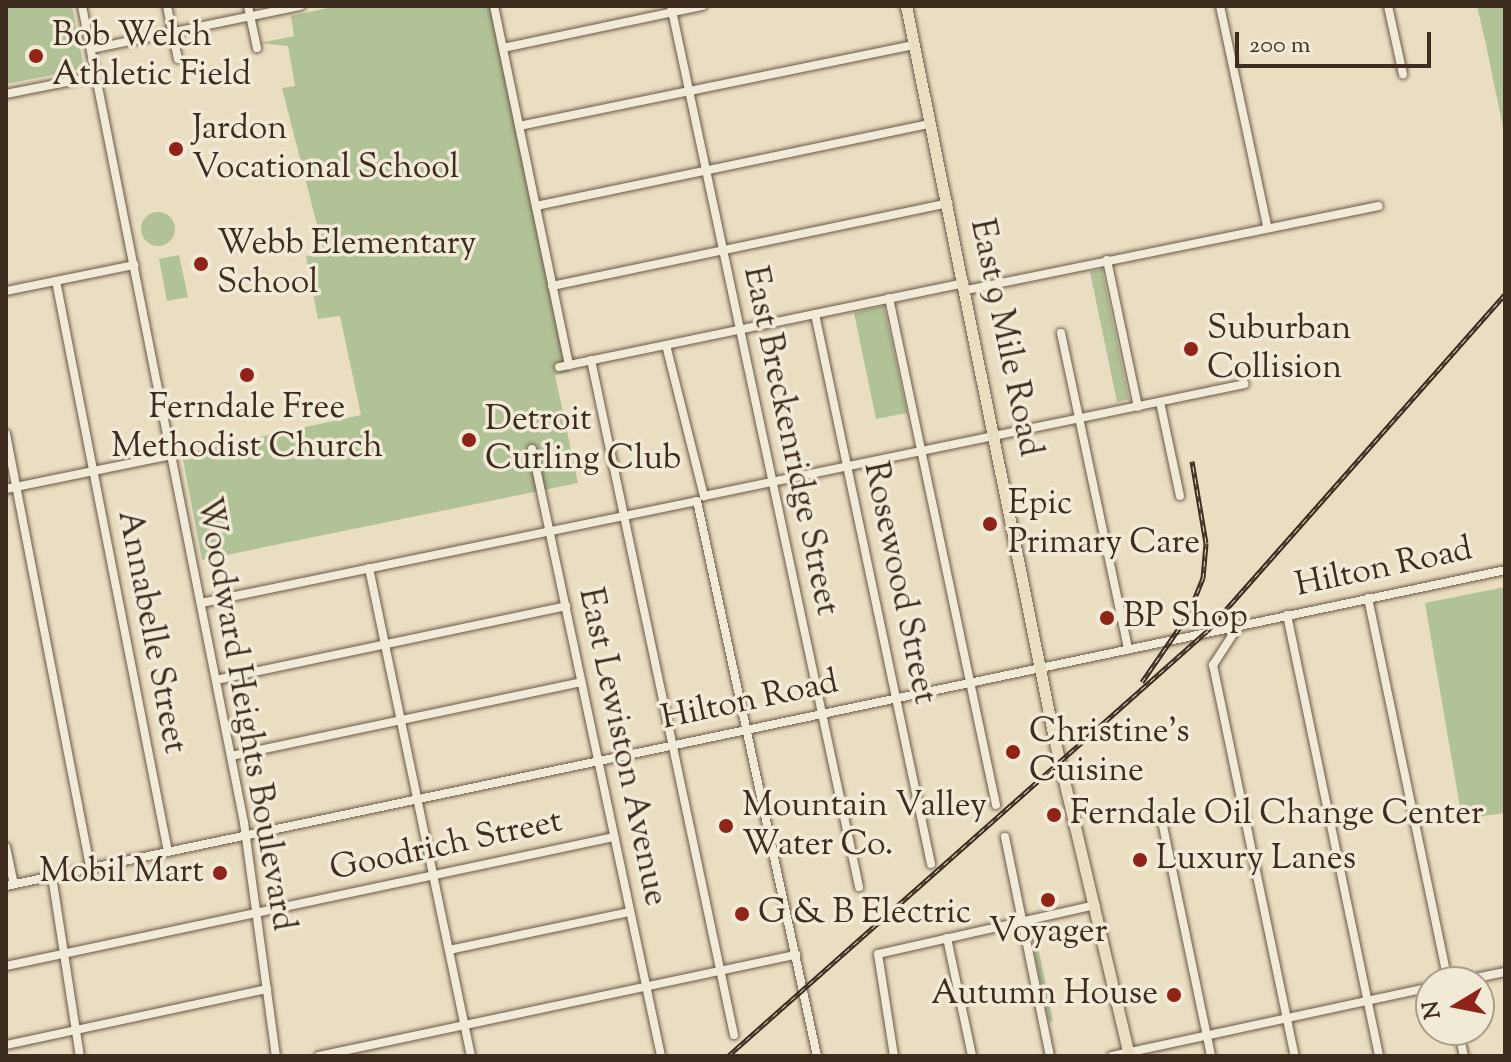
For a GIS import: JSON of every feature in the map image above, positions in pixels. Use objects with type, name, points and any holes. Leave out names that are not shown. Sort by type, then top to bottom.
[{"type":"main road","name":"East 9 Mile Road","points":[[906,6],[1056,729],[1128,1054]]},
{"type":"street","name":"Woodward Heights Boulevard","points":[[82,6],[246,835],[276,1056]]},
{"type":"street","points":[[167,6],[178,59]]},
{"type":"street","points":[[248,6],[257,48]]},
{"type":"street","points":[[91,49],[301,6]]},
{"type":"street","points":[[494,6],[569,365]]},
{"type":"street","points":[[503,48],[671,9],[703,6]]},
{"type":"street","points":[[1220,6],[1267,226]]},
{"type":"street","points":[[1388,6],[1403,74]]},
{"type":"street","name":"East Breckenridge Street","points":[[671,9],[859,887]]},
{"type":"street","points":[[519,126],[914,45]]},
{"type":"street","points":[[6,94],[97,76]]},
{"type":"street","points":[[536,206],[930,124]]},
{"type":"street","points":[[552,286],[948,203]]},
{"type":"street","points":[[559,367],[889,298],[965,287],[1379,206]]},
{"type":"street","points":[[1107,260],[1138,407]]},
{"type":"street","points":[[6,291],[134,265]]},
{"type":"street","name":"Annabelle Street","points":[[56,281],[168,852]]},
{"type":"street","points":[[889,298],[996,805]]},
{"type":"street","name":"Rosewood Street","points":[[815,314],[931,864]]},
{"type":"street","points":[[1061,333],[1128,647]]},
{"type":"street","points":[[666,345],[698,493],[773,483],[1245,384]]},
{"type":"street","points":[[591,360],[734,1035]]},
{"type":"street","points":[[1160,402],[1180,496]]},
{"type":"street","points":[[6,434],[90,868]]},
{"type":"street","name":"East Lewiston Avenue","points":[[532,449],[661,1056]]},
{"type":"street","points":[[6,489],[172,455]]},
{"type":"street","points":[[201,603],[693,500],[700,506],[817,1056]]},
{"type":"street","points":[[369,568],[471,1056]]},
{"type":"street","name":"Hilton Road","points":[[10,885],[971,681],[1043,663],[1505,570]]},
{"type":"street","points":[[1368,598],[1445,966]]},
{"type":"street","points":[[216,680],[566,606]]},
{"type":"street","points":[[1287,615],[1379,1056]]},
{"type":"street","points":[[1239,625],[1213,662],[1295,1056]]},
{"type":"street","points":[[231,756],[581,682]]},
{"type":"street","points":[[1162,821],[1211,1056]]},
{"type":"street","name":"Goodrich Street","points":[[6,966],[614,837]]},
{"type":"street","points":[[1005,837],[1050,1056]]},
{"type":"street","points":[[6,847],[10,885]]},
{"type":"street","points":[[52,876],[80,1056]]},
{"type":"street","points":[[894,1056],[876,956],[1096,905]]},
{"type":"street","points":[[449,950],[630,912]]},
{"type":"street","points":[[947,938],[972,1056]]},
{"type":"street","points":[[319,1056],[796,955]]},
{"type":"street","points":[[6,1045],[267,989]]},
{"type":"street","points":[[1112,1056],[1415,990]]},
{"type":"green space","name":"Bob Welch Athletic Field","points":[[6,6],[72,6],[84,69],[6,84]]},
{"type":"green space","points":[[337,6],[494,6],[570,372],[555,375],[578,483],[202,560],[182,454],[361,415],[340,316],[318,319],[306,256],[324,252],[282,88],[295,86],[288,46],[260,43],[294,36],[291,16]]},
{"type":"green space","points":[[1477,6],[1505,6],[1505,137],[1485,40]]},
{"type":"green space","points":[[158,212],[170,217],[175,229],[170,241],[158,246],[146,241],[141,229],[146,217]]},
{"type":"green space","points":[[179,255],[188,297],[167,301],[159,259]]},
{"type":"green space","points":[[1102,269],[1129,399],[1117,402],[1090,272]]},
{"type":"green space","points":[[884,306],[907,413],[876,419],[854,313]]},
{"type":"green space","points":[[1505,587],[1505,813],[1462,819],[1425,603]]},
{"type":"green space","points":[[1034,926],[1053,1021],[1049,1022],[1029,927]]},
{"type":"railway","points":[[728,1056],[1207,631],[1505,294]]},
{"type":"railway","points":[[1142,682],[1188,615],[1203,578],[1206,543],[1192,461]]},
{"type":"place","name":"Bob Welch Athletic Field","points":[[36,56]]},
{"type":"place","name":"Jardon Vocational School","points":[[176,149]]},
{"type":"place","name":"Webb Elementary School","points":[[201,264]]},
{"type":"place","name":"Suburban Collision","points":[[1191,349]]},
{"type":"place","name":"Ferndale Free Methodist Church","points":[[247,375]]},
{"type":"place","name":"Detroit Curling Club","points":[[469,440]]},
{"type":"place","name":"Epic Primary Care","points":[[990,524]]},
{"type":"place","name":"BP Shop","points":[[1107,618]]},
{"type":"place","name":"Christine's Cuisine","points":[[1013,752]]},
{"type":"place","name":"Ferndale Oil Change Center","points":[[1054,815]]},
{"type":"place","name":"Mountain Valley Water Co.","points":[[726,826]]},
{"type":"place","name":"Luxury Lanes","points":[[1140,860]]},
{"type":"place","name":"Mobil Mart","points":[[220,873]]},
{"type":"place","name":"Voyager","points":[[1048,900]]},
{"type":"place","name":"G & B Electric","points":[[742,914]]},
{"type":"place","name":"Autumn House","points":[[1174,995]]}]
